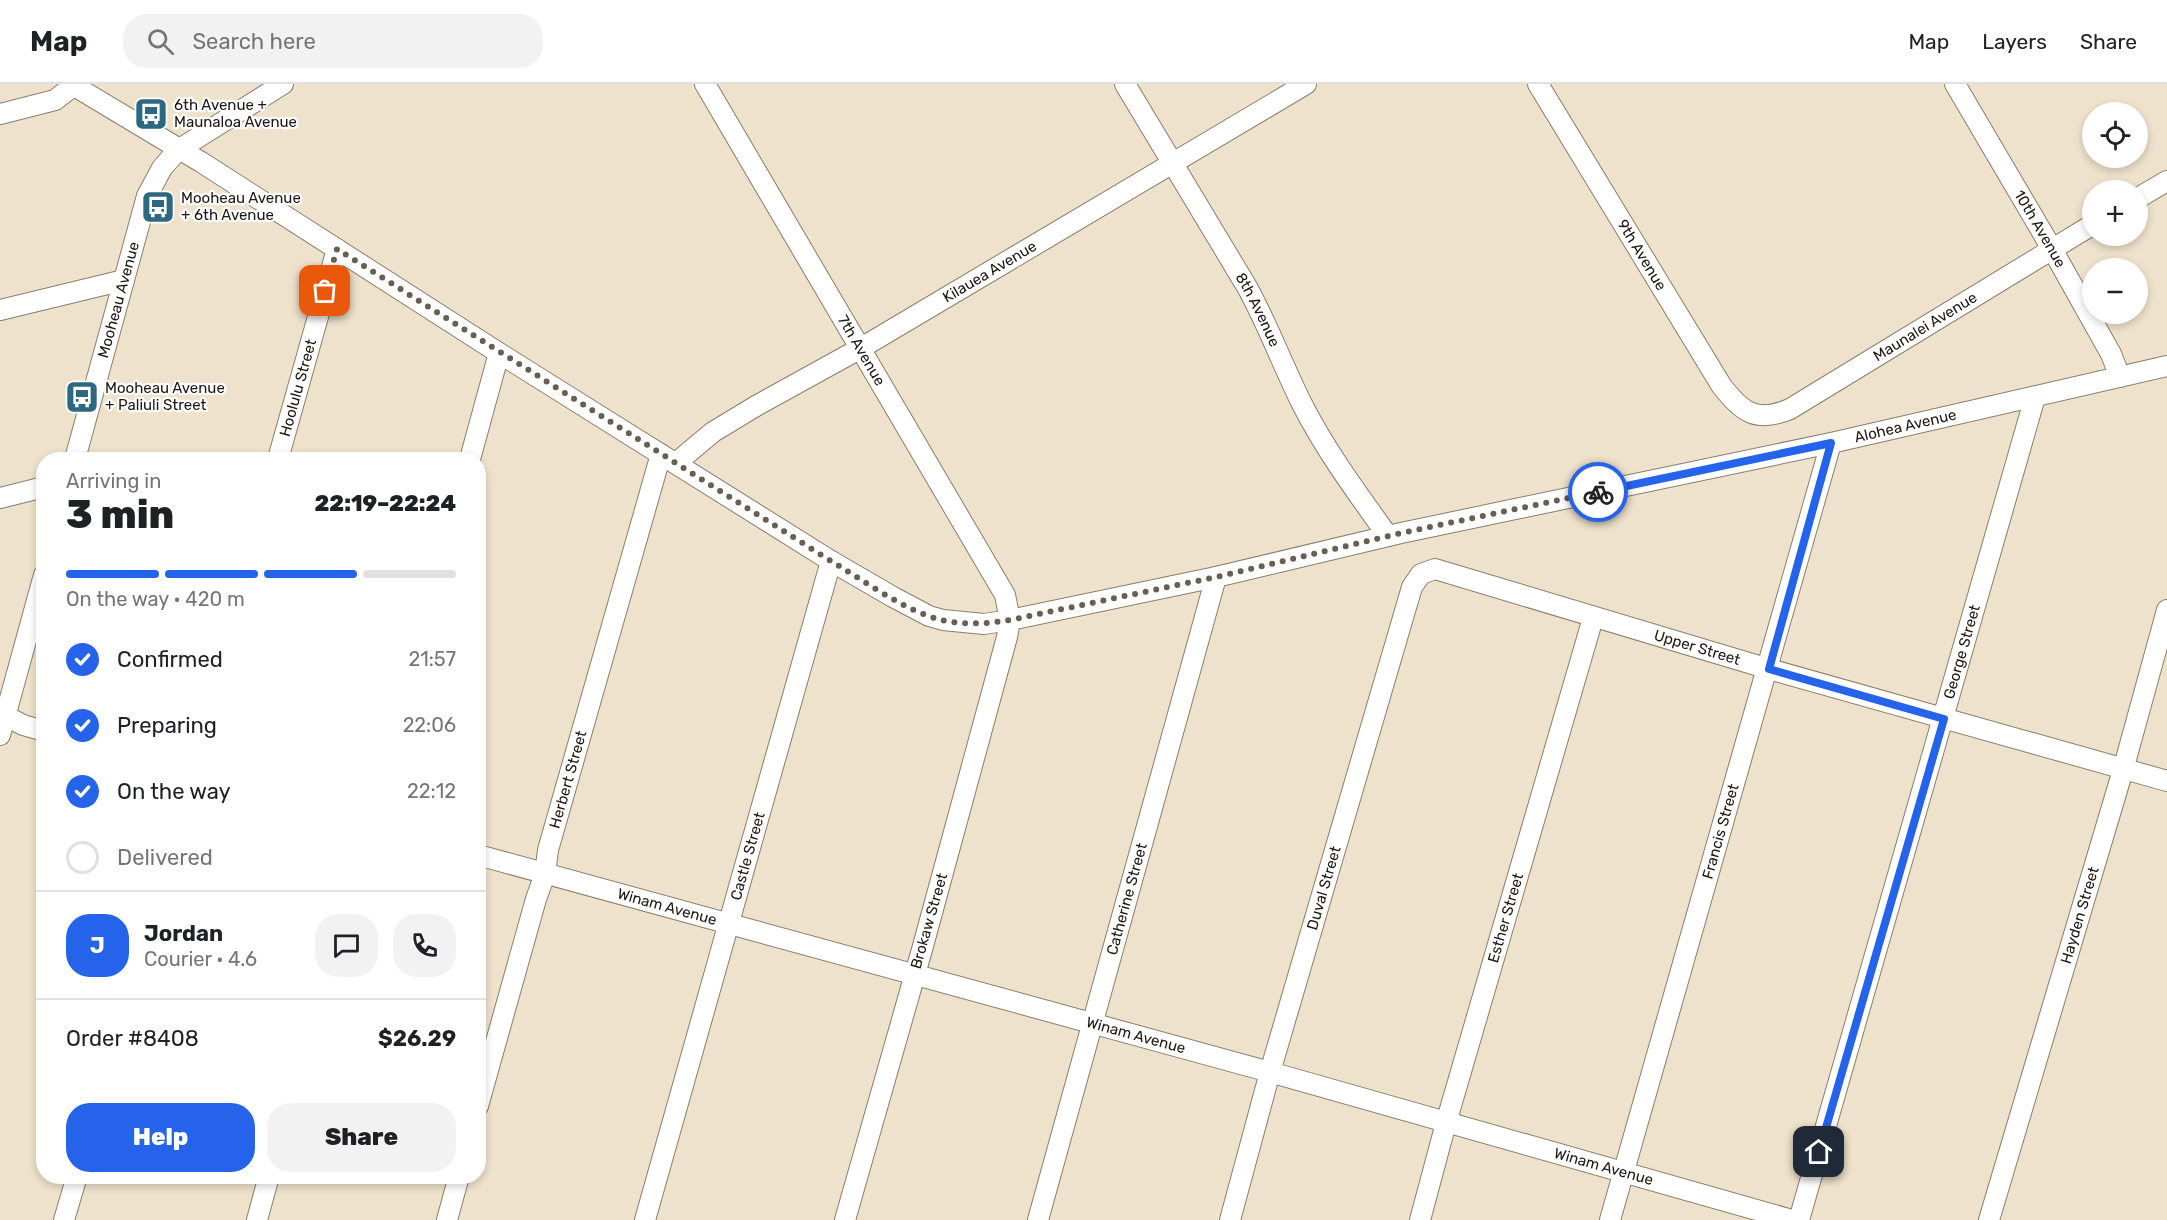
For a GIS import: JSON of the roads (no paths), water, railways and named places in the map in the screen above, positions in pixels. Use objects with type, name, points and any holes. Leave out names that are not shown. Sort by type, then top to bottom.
[{"type":"street","name":"Mooheau Avenue","points":[[77,452],[147,196],[162,168],[178,150],[282,84]]},
{"type":"street","name":"7th Avenue","points":[[705,84],[1005,595],[1010,620]]},
{"type":"street","name":"8th Avenue","points":[[1125,84],[1257,306],[1302,404],[1345,476],[1388,536]]},
{"type":"street","name":"Kilauea Avenue","points":[[669,459],[1306,84]]},
{"type":"street","name":"9th Avenue","points":[[1538,84],[1721,386],[1741,409],[1754,415]]},
{"type":"street","name":"10th Avenue","points":[[1955,84],[2052,249],[2111,354],[2120,377]]},
{"type":"street","name":"Alohea Avenue","points":[[72,85],[201,162],[499,353],[831,561],[929,616],[943,620],[984,624],[1010,620],[1216,577],[1388,536],[1831,443],[2167,366]]},
{"type":"street","points":[[0,114],[55,100],[72,85]]},
{"type":"street","points":[[2148,192],[2167,181]]},
{"type":"street","name":"Maunalei Avenue","points":[[1754,415],[1772,416],[1790,410],[2082,231]]},
{"type":"street","name":"Hoolulu Street","points":[[280,452],[337,249]]},
{"type":"street","points":[[0,310],[124,280]]},
{"type":"street","points":[[472,452],[499,353]]},
{"type":"street","name":"George Street","points":[[1800,1220],[2035,397]]},
{"type":"street","name":"Francis Street","points":[[1610,1220],[1769,669],[1831,443]]},
{"type":"street","name":"Herbert Street","points":[[486,1077],[545,874],[548,850],[669,459]]},
{"type":"street","points":[[0,498],[36,489]]},
{"type":"street","name":"Castle Street","points":[[645,1220],[831,561]]},
{"type":"street","name":"Upper Street","points":[[1435,569],[1769,669],[2167,781]]},
{"type":"street","name":"Duval Street","points":[[1230,1220],[1270,1072],[1412,587],[1422,574],[1435,569]]},
{"type":"street","name":"Catherine Street","points":[[1038,1220],[1216,577]]},
{"type":"street","points":[[0,735],[3,714],[36,602]]},
{"type":"street","name":"Hayden Street","points":[[1989,1220],[2123,770],[2167,610]]},
{"type":"street","name":"Esther Street","points":[[1420,1220],[1446,1123],[1593,618]]},
{"type":"street","name":"Brokaw Street","points":[[845,1220],[915,974],[1010,620]]},
{"type":"street","points":[[3,714],[23,725],[36,729]]},
{"type":"street","name":"Winam Avenue","points":[[486,857],[1270,1072],[1792,1220]]},
{"type":"street","points":[[64,1220],[74,1184]]},
{"type":"street","points":[[257,1220],[267,1184]]},
{"type":"street","points":[[447,1220],[457,1184]]},
{"type":"place","name":"6th Avenue + Maunaloa Avenue","points":[[151,114]]},
{"type":"place","name":"Mooheau Avenue + 6th Avenue","points":[[158,207]]},
{"type":"place","name":"Mooheau Avenue + Paliuli Street","points":[[82,397]]}]
